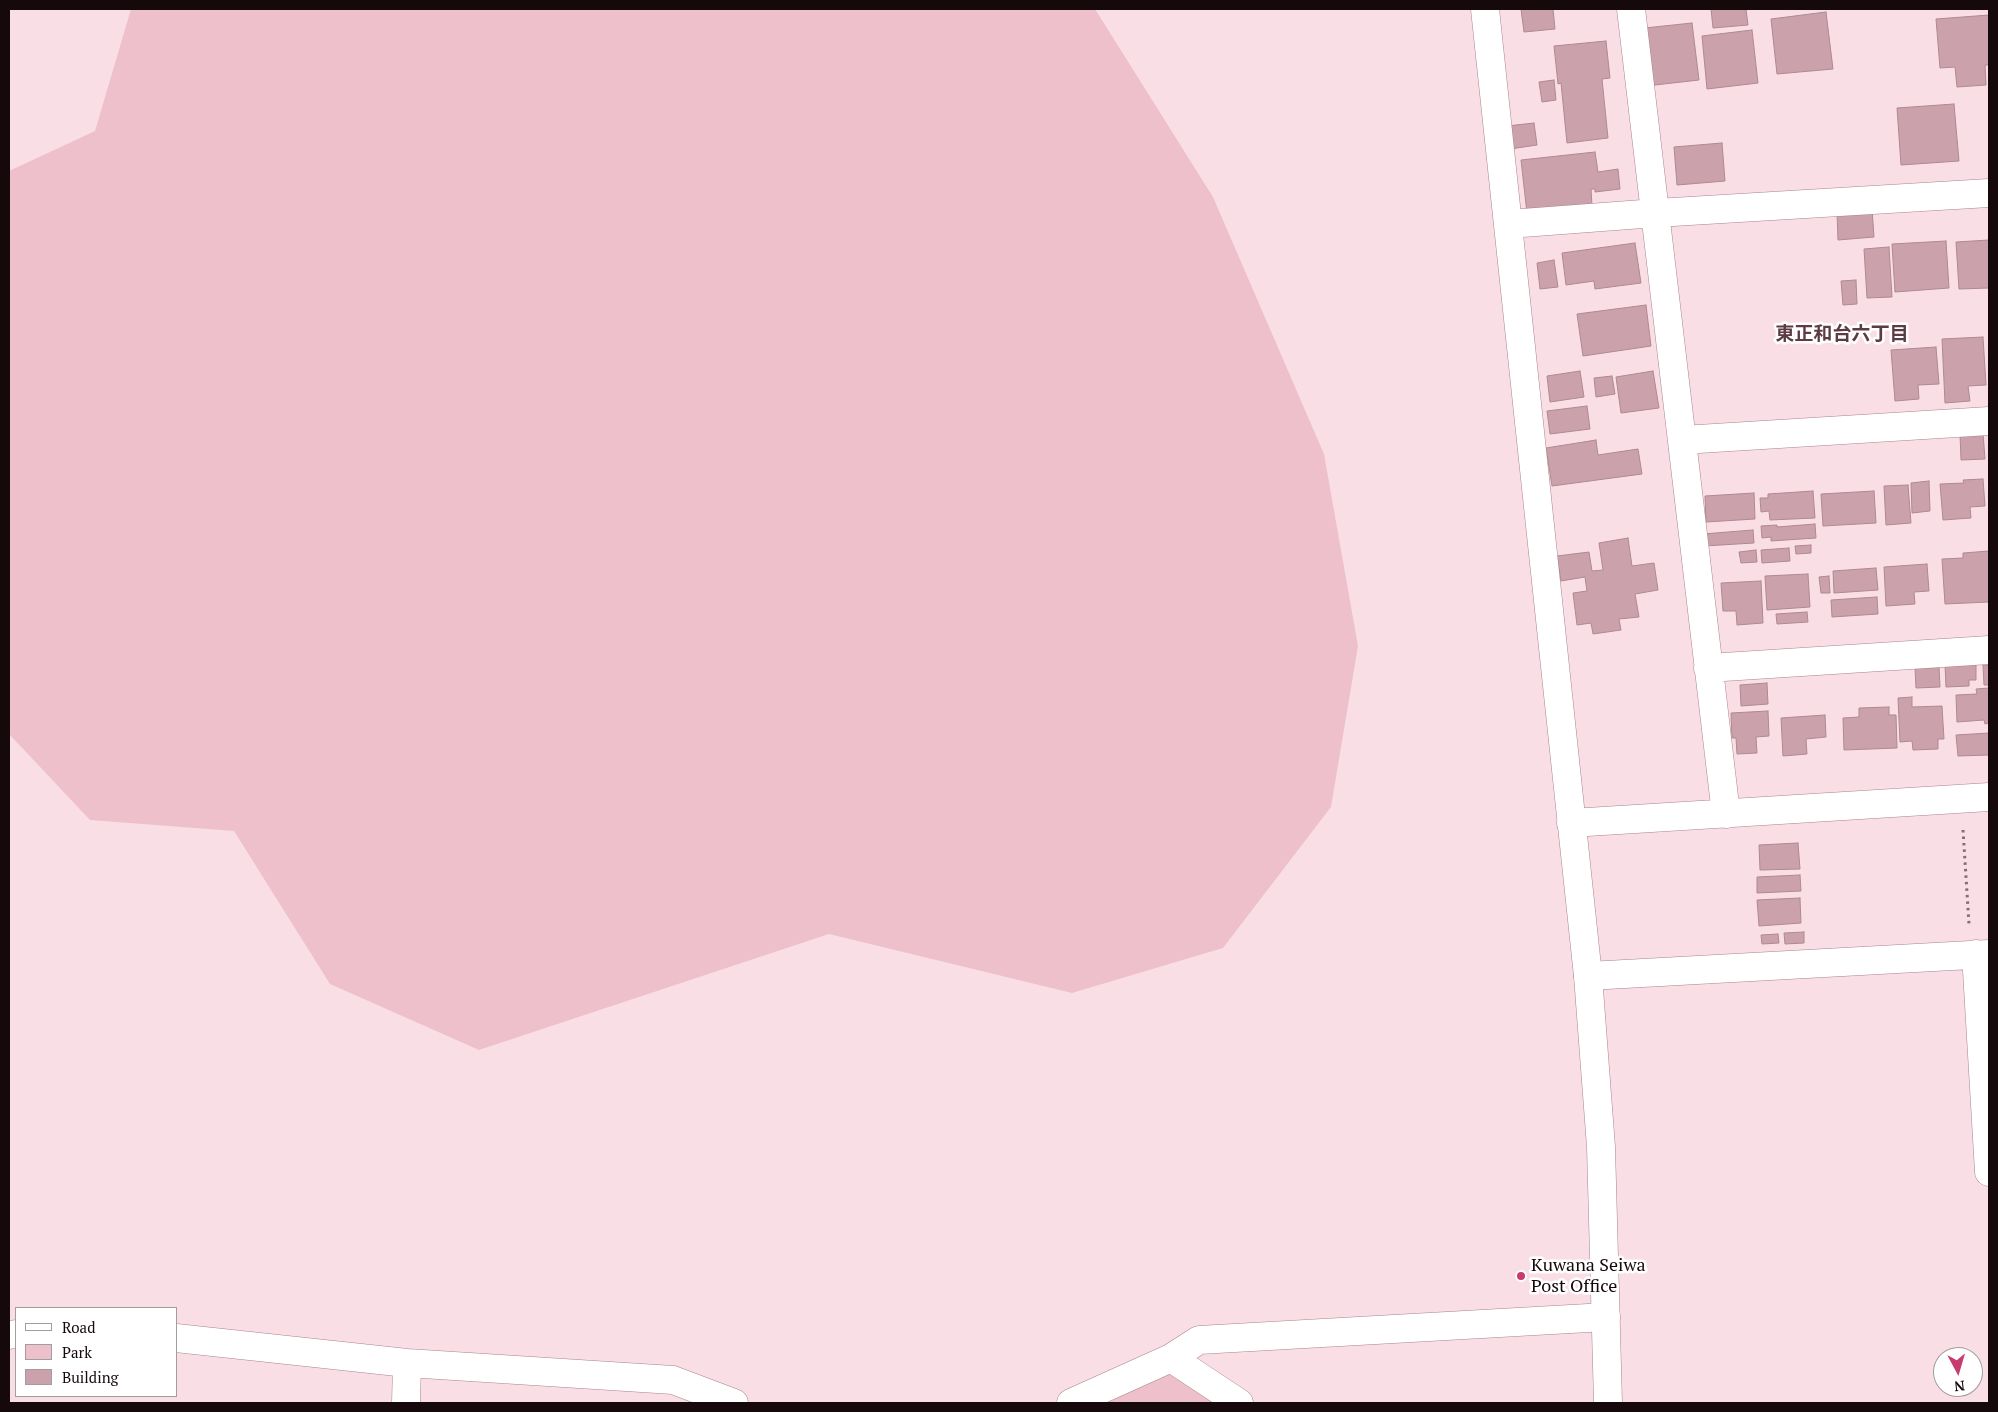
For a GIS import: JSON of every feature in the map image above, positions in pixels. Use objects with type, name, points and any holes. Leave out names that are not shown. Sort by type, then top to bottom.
[{"type":"street","points":[[1486,9],[1588,976],[1601,1147],[1608,1403]]},
{"type":"street","points":[[1631,9],[1726,814]]},
{"type":"street","points":[[1510,224],[1656,213],[1989,193]]},
{"type":"street","points":[[1682,440],[1989,421]]},
{"type":"street","points":[[1708,668],[1989,650]]},
{"type":"street","points":[[1571,823],[1989,796]]},
{"type":"street","points":[[1588,976],[1979,954],[1989,1172]]},
{"type":"street","points":[[1071,1403],[1171,1358],[1199,1340],[1606,1317]]},
{"type":"street","points":[[178,1338],[674,1392],[734,1403]]},
{"type":"street","points":[[1171,1358],[1239,1403]]},
{"type":"street","points":[[406,1362],[406,1403]]},
{"type":"path","points":[[1963,825],[1979,954]]},
{"type":"green space","points":[[131,9],[1095,9],[1213,197],[1324,454],[1358,646],[1331,807],[1223,948],[1072,993],[829,934],[479,1050],[330,984],[234,831],[90,820],[9,734],[9,171],[95,131]]},
{"type":"green space","points":[[1169,1367],[1220,1403],[1090,1403]]},
{"type":"building","points":[[1521,9],[1553,9],[1555,29],[1524,32]]},
{"type":"building","points":[[1711,9],[1746,9],[1748,25],[1713,28]]},
{"type":"building","points":[[1826,12],[1833,69],[1777,74],[1771,19]]},
{"type":"building","points":[[1989,15],[1989,65],[1985,65],[1986,85],[1957,87],[1955,67],[1940,68],[1936,19]]},
{"type":"building","points":[[1692,23],[1699,80],[1646,86],[1645,28]]},
{"type":"building","points":[[1752,30],[1758,83],[1707,89],[1702,36]]},
{"type":"building","points":[[1606,41],[1610,78],[1602,79],[1608,138],[1567,143],[1561,83],[1558,84],[1554,46]]},
{"type":"building","points":[[1554,80],[1556,100],[1542,102],[1539,82]]},
{"type":"building","points":[[1954,104],[1959,161],[1901,165],[1897,108]]},
{"type":"building","points":[[1534,123],[1537,145],[1510,149],[1507,126]]},
{"type":"building","points":[[1722,143],[1725,181],[1677,185],[1674,147]]},
{"type":"building","points":[[1595,152],[1598,172],[1618,169],[1620,189],[1595,192],[1595,189],[1591,189],[1592,206],[1527,213],[1521,160]]},
{"type":"building","points":[[1872,209],[1874,237],[1838,240],[1837,211]]},
{"type":"building","points":[[1989,240],[1989,288],[1959,289],[1956,242]]},
{"type":"building","points":[[1946,241],[1949,288],[1895,292],[1892,244]]},
{"type":"building","points":[[1635,243],[1641,283],[1595,289],[1594,281],[1566,285],[1562,253]]},
{"type":"building","points":[[1889,247],[1892,297],[1867,298],[1864,249]]},
{"type":"building","points":[[1554,260],[1558,287],[1540,289],[1537,263]]},
{"type":"building","points":[[1856,280],[1857,304],[1843,305],[1841,281]]},
{"type":"building","points":[[1646,305],[1651,346],[1583,356],[1577,314]]},
{"type":"building","points":[[1983,337],[1986,385],[1968,386],[1970,401],[1945,403],[1942,339]]},
{"type":"building","points":[[1936,347],[1939,384],[1918,385],[1919,399],[1895,401],[1891,350]]},
{"type":"building","points":[[1580,371],[1584,397],[1550,402],[1547,376]]},
{"type":"building","points":[[1653,371],[1659,408],[1621,413],[1616,377]]},
{"type":"building","points":[[1612,376],[1615,394],[1596,397],[1594,378]]},
{"type":"building","points":[[1587,406],[1590,429],[1550,434],[1547,411]]},
{"type":"building","points":[[1983,433],[1985,459],[1961,460],[1960,434]]},
{"type":"building","points":[[1596,440],[1598,455],[1638,449],[1642,474],[1552,486],[1546,448]]},
{"type":"building","points":[[1983,479],[1985,506],[1970,507],[1971,518],[1943,520],[1940,484],[1964,483],[1963,480]]},
{"type":"building","points":[[1929,481],[1930,511],[1912,513],[1911,483]]},
{"type":"building","points":[[1908,485],[1911,523],[1886,525],[1884,486]]},
{"type":"building","points":[[1813,491],[1815,518],[1770,520],[1769,511],[1761,512],[1760,498],[1768,498],[1768,494]]},
{"type":"building","points":[[1874,491],[1876,523],[1823,526],[1821,494]]},
{"type":"building","points":[[1754,493],[1755,519],[1706,522],[1705,496]]},
{"type":"building","points":[[1815,524],[1816,538],[1771,541],[1771,537],[1762,538],[1761,526],[1777,525],[1777,527]]},
{"type":"building","points":[[1753,530],[1754,543],[1704,546],[1703,534]]},
{"type":"building","points":[[1628,538],[1632,566],[1654,563],[1658,590],[1635,594],[1639,617],[1619,619],[1621,630],[1593,634],[1591,623],[1577,625],[1573,593],[1587,591],[1585,577],[1561,581],[1557,556],[1589,552],[1592,571],[1603,570],[1599,543]]},
{"type":"building","points":[[1811,545],[1811,553],[1796,554],[1795,546]]},
{"type":"building","points":[[1789,548],[1790,561],[1762,563],[1761,550]]},
{"type":"building","points":[[1756,550],[1757,562],[1741,563],[1739,552]]},
{"type":"building","points":[[1989,551],[1989,602],[1945,604],[1942,559],[1963,558],[1963,553]]},
{"type":"building","points":[[1927,564],[1929,591],[1914,592],[1915,604],[1886,606],[1884,567]]},
{"type":"building","points":[[1876,568],[1878,590],[1834,593],[1833,571]]},
{"type":"building","points":[[1808,574],[1810,607],[1767,610],[1765,576]]},
{"type":"building","points":[[1829,576],[1830,593],[1821,593],[1819,577]]},
{"type":"building","points":[[1761,581],[1763,623],[1737,625],[1736,611],[1723,611],[1721,583]]},
{"type":"building","points":[[1877,597],[1878,614],[1832,617],[1831,600]]},
{"type":"building","points":[[1807,612],[1808,622],[1777,624],[1776,614]]},
{"type":"building","points":[[1976,663],[1976,680],[1969,680],[1969,686],[1946,687],[1945,665]]},
{"type":"building","points":[[1983,665],[1989,665],[1989,685],[1984,685]]},
{"type":"building","points":[[1939,667],[1940,687],[1916,688],[1915,668]]},
{"type":"building","points":[[1767,683],[1768,704],[1741,706],[1740,685]]},
{"type":"building","points":[[1989,688],[1989,723],[1985,724],[1984,720],[1957,722],[1956,695],[1977,694],[1976,689]]},
{"type":"building","points":[[1912,697],[1912,707],[1942,706],[1944,739],[1938,739],[1938,749],[1913,750],[1912,741],[1900,742],[1898,698]]},
{"type":"building","points":[[1889,707],[1889,715],[1896,715],[1897,748],[1844,750],[1843,718],[1859,717],[1859,708]]},
{"type":"building","points":[[1768,711],[1769,736],[1756,737],[1757,753],[1737,754],[1736,738],[1732,738],[1731,713]]},
{"type":"building","points":[[1825,715],[1826,737],[1806,739],[1807,754],[1783,756],[1781,718]]},
{"type":"building","points":[[1989,733],[1989,755],[1958,756],[1956,735]]},
{"type":"building","points":[[1798,843],[1800,869],[1760,870],[1759,845]]},
{"type":"building","points":[[1800,875],[1801,891],[1757,893],[1757,877]]},
{"type":"building","points":[[1800,898],[1801,923],[1759,926],[1757,900]]},
{"type":"building","points":[[1804,932],[1804,943],[1785,944],[1784,933]]},
{"type":"building","points":[[1778,934],[1779,943],[1762,944],[1761,935]]},
{"type":"place","name":"Kuwana Seiwa Post Office","points":[[1521,1276]]},
{"type":"district","name":"東正和台六丁目","points":[[1842,335]]}]
